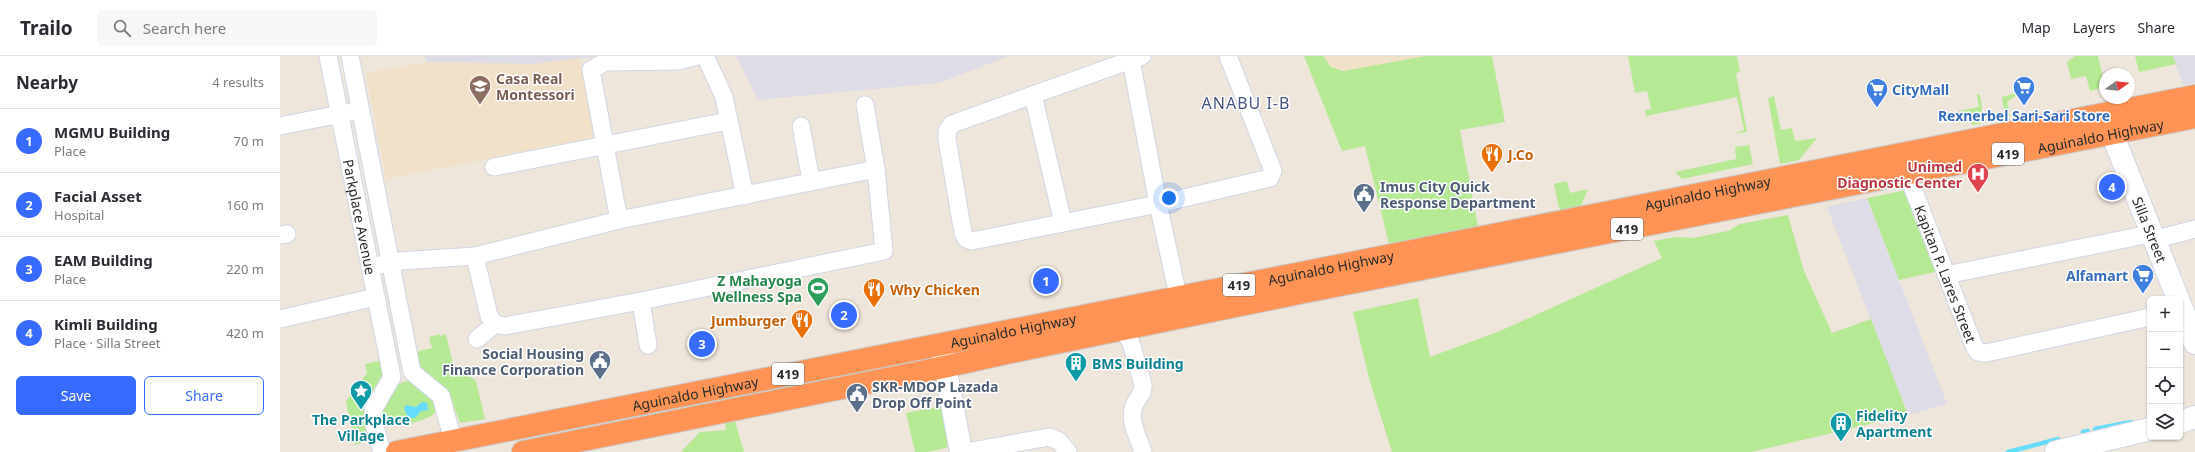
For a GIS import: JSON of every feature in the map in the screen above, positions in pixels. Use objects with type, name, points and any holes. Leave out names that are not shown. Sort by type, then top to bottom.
[{"type":"highway","name":"Aguinaldo Highway","points":[[1302,283],[1903,174],[2108,124],[2195,96]]},
{"type":"highway","name":"Aguinaldo Highway","points":[[523,452],[945,368],[1014,340],[2108,124],[2195,117]]},
{"type":"highway","name":"Aguinaldo Highway","points":[[397,452],[940,344],[1014,340],[1122,329],[1181,307]]},
{"type":"street","name":"Parkplace Avenue","points":[[328,56],[391,371]]},
{"type":"street","name":"Parkplace Avenue","points":[[350,56],[411,366]]},
{"type":"street","points":[[619,220],[591,70],[606,62],[678,61],[697,56]]},
{"type":"street","points":[[705,56],[724,98],[745,196]]},
{"type":"street","points":[[1181,307],[1158,204],[1136,58],[957,122],[948,128],[947,139],[963,233],[966,239],[972,241],[1158,204],[1267,179],[1272,176],[1272,169],[1228,56]]},
{"type":"street","points":[[1033,95],[1063,223]]},
{"type":"street","points":[[475,256],[489,316],[495,324],[505,326],[641,301],[884,251],[876,169],[865,105]]},
{"type":"street","points":[[280,126],[361,110]]},
{"type":"street","points":[[494,167],[728,121]]},
{"type":"street","name":"Silla Street","points":[[2108,124],[2176,296]]},
{"type":"street","points":[[802,126],[811,181]]},
{"type":"street","points":[[370,267],[390,263],[475,256],[619,220],[876,169]]},
{"type":"street","name":"Kapitan P. Lares Street","points":[[1903,174],[1912,186],[1974,346],[1978,352],[1986,353],[2147,318]]},
{"type":"street","points":[[1946,275],[2145,236],[2161,238],[2195,229]]},
{"type":"street","points":[[280,319],[376,297]]},
{"type":"street","points":[[641,301],[648,345]]},
{"type":"street","name":"Silla Street","points":[[2183,313],[2194,339]]},
{"type":"street","points":[[477,339],[495,324]]},
{"type":"street","points":[[1122,329],[1131,343],[1143,384],[1144,390],[1135,403],[1132,414],[1143,452]]},
{"type":"street","points":[[940,344],[961,452]]},
{"type":"street","points":[[382,452],[372,420],[372,410],[391,371],[411,366],[441,396],[453,441]]},
{"type":"street","points":[[2183,421],[2195,417]]},
{"type":"street","points":[[2056,452],[2147,430]]},
{"type":"street","points":[[966,452],[1049,437],[1059,441],[1068,452]]},
{"type":"shaded area","points":[[425,56],[603,56],[532,64],[427,62]]},
{"type":"shaded area","points":[[736,56],[1009,56],[938,83],[758,100]]},
{"type":"shaded area","points":[[1304,56],[1458,56],[1315,82]]},
{"type":"shaded area","points":[[2173,56],[2195,56],[2195,83],[2183,85]]},
{"type":"shaded area","name":"Casa Real Montessori","points":[[580,58],[595,138],[386,179],[366,73],[427,62],[532,64]]},
{"type":"shaded area","points":[[1867,198],[1947,404],[1908,415],[1827,207]]},
{"type":"green space","points":[[1304,56],[1323,56],[1331,67],[1343,71],[1426,56],[1492,56],[1505,122],[1460,130],[1478,227],[1389,244],[1365,146],[1342,151]]},
{"type":"green space","points":[[1628,56],[1737,56],[1740,72],[1736,73],[1747,132],[1734,133],[1744,130],[1737,97],[1646,116],[1645,110],[1651,109],[1647,91],[1635,93]]},
{"type":"green space","points":[[2075,56],[2098,56],[2101,68],[2099,68],[2099,89],[2090,91],[2086,76],[2071,79],[2067,62]]},
{"type":"green space","points":[[2135,56],[2173,56],[2176,64],[2139,72]]},
{"type":"green space","points":[[2023,91],[2007,102],[2010,116],[2005,117],[2002,97]]},
{"type":"green space","points":[[1977,94],[1980,95],[1982,107],[1981,123],[1973,125],[1958,111],[1979,107]]},
{"type":"green space","points":[[1774,96],[1781,130],[1792,128],[1795,141],[1817,138],[1799,160],[1780,164],[1768,98]]},
{"type":"green space","points":[[1749,145],[1753,164],[1682,179],[1675,172],[1736,159],[1735,147]]},
{"type":"green space","points":[[1567,181],[1570,193],[1588,189],[1581,206],[1562,210],[1559,208],[1554,184]]},
{"type":"green space","points":[[1907,190],[1939,271],[1899,280],[1867,198]]},
{"type":"green space","points":[[1788,215],[1804,271],[1832,333],[1871,319],[1908,415],[1751,452],[1392,452],[1370,382],[1353,312],[1418,298],[1430,357],[1500,331],[1662,258],[1654,241],[1676,237],[1693,238],[1728,231],[1740,224]]},
{"type":"green space","points":[[440,334],[440,336],[446,334],[453,364],[476,381],[485,419],[460,423],[449,393],[420,367],[415,352],[432,348],[429,337]]},
{"type":"green space","points":[[382,360],[384,372],[365,406],[364,416],[367,441],[355,445],[346,401],[367,373],[365,364]]},
{"type":"green space","points":[[407,381],[425,392],[436,405],[437,410],[430,417],[424,419],[389,426],[381,418],[385,400],[392,390]]},
{"type":"green space","points":[[942,406],[949,447],[928,452],[915,452],[906,413]]},
{"type":"green space","points":[[735,421],[744,452],[681,452],[700,432],[726,430],[725,423]]},
{"type":"water","points":[[422,402],[427,403],[428,410],[421,411],[415,418],[408,418],[404,408],[406,405],[416,407]]},
{"type":"waterway","points":[[2095,429],[2131,422]]},
{"type":"waterway","points":[[2083,432],[2088,431]]},
{"type":"waterway","points":[[2008,452],[2058,439]]},
{"type":"place","name":"Casa Real Montessori","points":[[480,106]]},
{"type":"place","name":"Rexnerbel Sari-Sari Store","points":[[2024,106]]},
{"type":"place","name":"CityMall","points":[[1877,108]]},
{"type":"place","name":"J.Co","points":[[1492,174]]},
{"type":"place","name":"Kimli Building","points":[[2112,187]]},
{"type":"place","name":"Unimed Diagnostic Center","points":[[1978,194]]},
{"type":"place","name":"Imus City Quick Response Department","points":[[1364,214]]},
{"type":"place","name":"MGMU Building","points":[[1046,281]]},
{"type":"place","name":"Alfamart","points":[[2143,294]]},
{"type":"place","name":"Z Mahayoga Wellness Spa","points":[[818,308]]},
{"type":"place","name":"Why Chicken","points":[[874,308]]},
{"type":"place","name":"Facial Asset","points":[[844,315]]},
{"type":"place","name":"Jumburger","points":[[802,340]]},
{"type":"place","name":"EAM Building","points":[[702,344]]},
{"type":"place","name":"Social Housing Finance Corporation","points":[[600,380]]},
{"type":"place","name":"BMS Building","points":[[1076,382]]},
{"type":"place","name":"The Parkplace Village","points":[[361,410]]},
{"type":"place","name":"SKR-MDOP Lazada Drop Off Point","points":[[857,414]]},
{"type":"place","name":"Fidelity Apartment","points":[[1841,442]]},
{"type":"district","name":"ANABU I-B","points":[[1246,103]]}]
